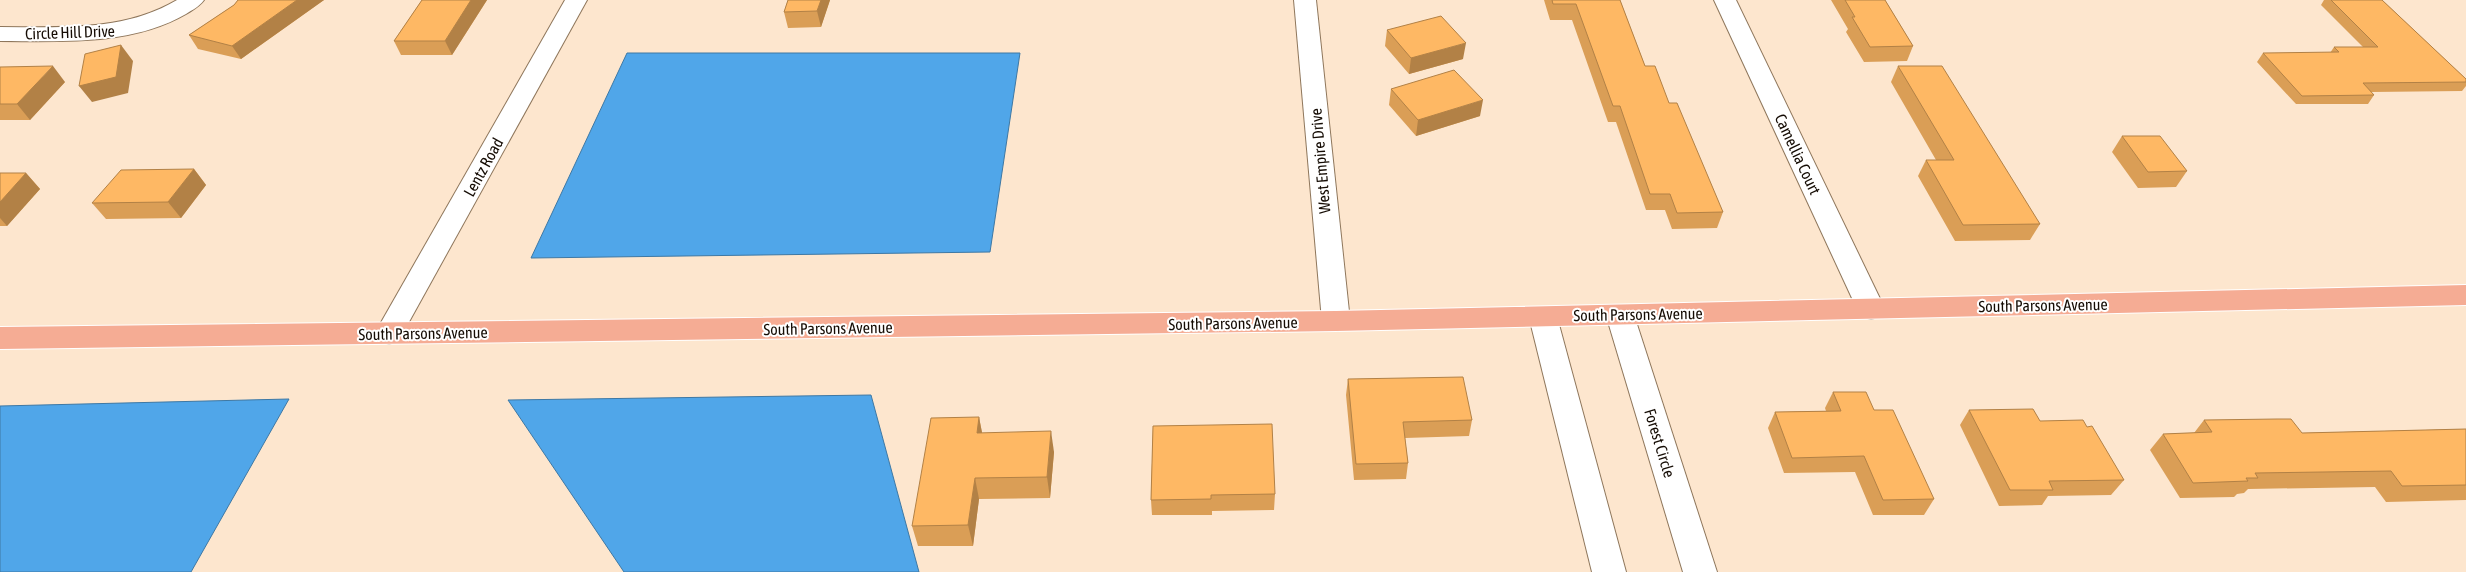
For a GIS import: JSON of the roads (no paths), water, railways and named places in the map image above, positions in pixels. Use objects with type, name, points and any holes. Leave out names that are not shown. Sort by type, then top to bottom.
[{"type":"main road","name":"South Parsons Avenue","points":[[0,338],[1336,321],[2466,295]]},
{"type":"street","name":"Circle Hill Drive","points":[[0,34],[103,33],[131,28],[178,10],[193,0]]},
{"type":"street","name":"Lentz Road","points":[[389,333],[576,0]]},
{"type":"street","name":"West Empire Drive","points":[[1305,0],[1336,321]]},
{"type":"street","name":"Camellia Court","points":[[1725,0],[1871,309]]},
{"type":"street","name":"Forest Circle","points":[[1620,315],[1700,572]]},
{"type":"street","points":[[1543,317],[1609,572]]},
{"type":"water","points":[[627,53],[1020,53],[990,252],[531,258]]},
{"type":"water","points":[[871,395],[919,572],[624,572],[508,400]]},
{"type":"water","points":[[289,399],[191,572],[0,572],[0,406]]}]
